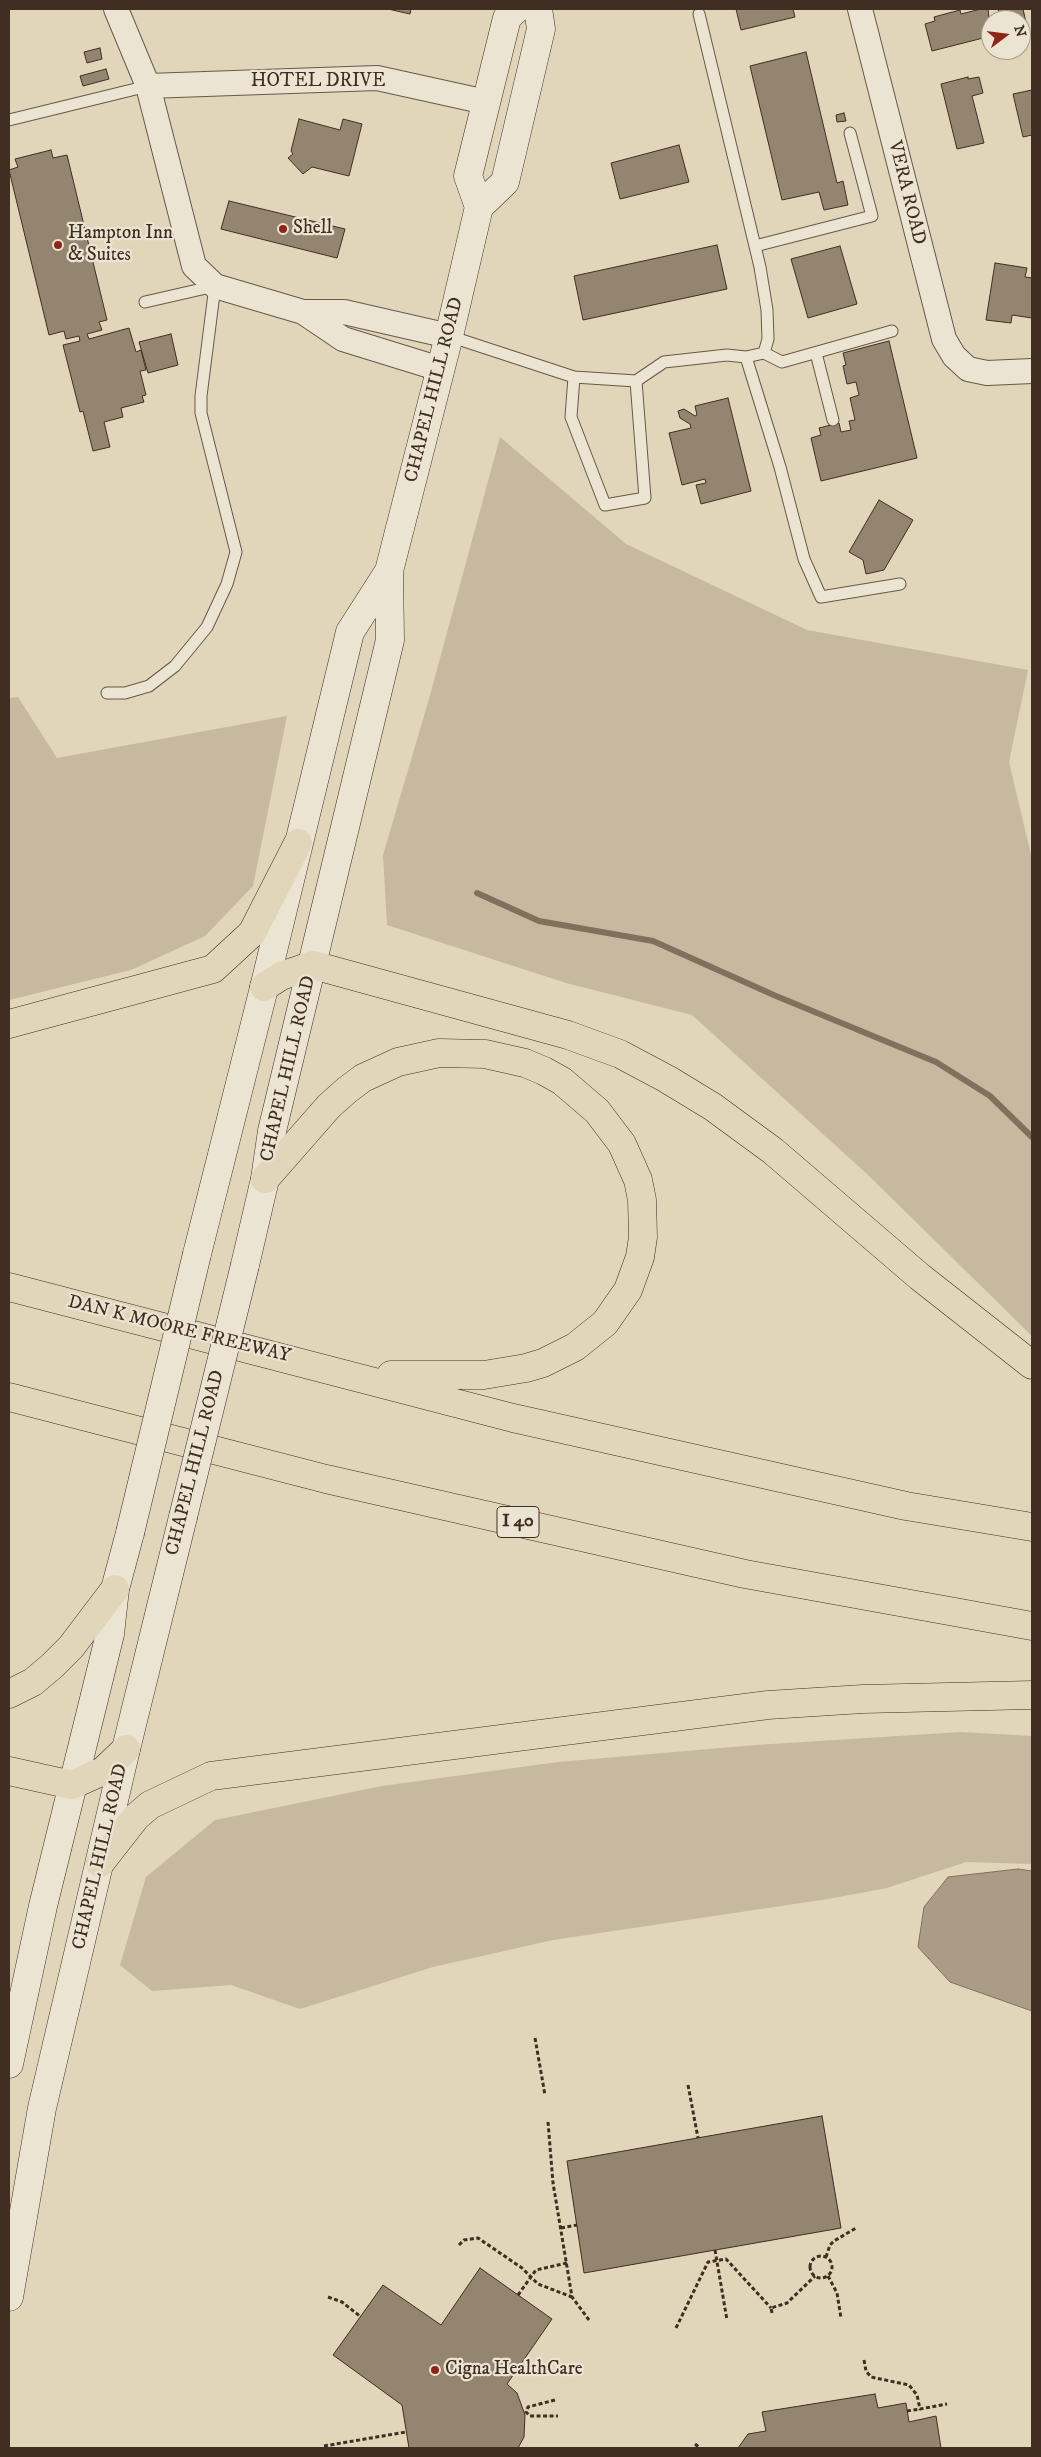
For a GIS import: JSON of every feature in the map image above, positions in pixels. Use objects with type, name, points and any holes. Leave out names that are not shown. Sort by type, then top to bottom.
[{"type":"highway","points":[[9,1024],[213,970],[252,933],[298,844]]},
{"type":"highway","points":[[264,987],[281,976],[313,965],[568,1035],[620,1054],[667,1079],[713,1107],[773,1151],[920,1278],[1032,1365]]},
{"type":"highway","points":[[266,1179],[329,1106],[363,1078],[398,1062],[439,1053],[485,1054],[525,1063],[562,1081],[597,1111],[612,1128],[631,1161],[642,1200],[643,1237],[640,1257],[628,1290],[617,1308],[604,1323],[576,1347],[543,1363],[507,1372],[456,1376],[348,1374]]},
{"type":"highway","name":"DAN K MOORE FREEWAY","points":[[9,1287],[348,1374]]},
{"type":"highway","points":[[348,1374],[513,1418],[868,1498],[1032,1527]]},
{"type":"highway","name":"I 40","points":[[9,1397],[326,1479],[745,1574],[1032,1626]]},
{"type":"highway","points":[[9,1407],[36,1405]]},
{"type":"highway","points":[[9,1694],[33,1682],[52,1666],[71,1647],[115,1589]]},
{"type":"highway","points":[[100,1864],[136,1817],[150,1805],[211,1776],[768,1706],[863,1699],[1032,1695]]},
{"type":"highway","points":[[9,1771],[72,1785],[103,1771],[126,1749]]},
{"type":"main road","points":[[516,9],[507,18],[468,176],[479,208],[505,182],[541,29],[538,9]]},
{"type":"main road","name":"CHAPEL HILL ROAD","points":[[9,2297],[42,2108],[126,1749],[266,1179],[272,1131],[390,640],[389,571],[449,336],[479,208]]},
{"type":"main road","name":"CHAPEL HILL ROAD","points":[[9,2064],[72,1785],[110,1634],[115,1589],[350,632],[389,571]]},
{"type":"street","points":[[116,9],[148,86],[194,266],[215,286],[303,312],[344,312],[449,336]]},
{"type":"street","name":"VERA ROAD","points":[[860,9],[936,315],[944,339],[954,356],[968,369],[987,373],[1032,371]]},
{"type":"street","name":"HOTEL DRIVE","points":[[148,86],[376,78],[486,102]]},
{"type":"street","points":[[303,312],[343,339],[440,369]]},
{"type":"lane","points":[[699,14],[755,246],[767,310],[768,338],[764,353]]},
{"type":"lane","points":[[9,120],[148,86]]},
{"type":"lane","points":[[755,246],[872,216],[850,133]]},
{"type":"lane","points":[[107,693],[125,693],[149,686],[175,666],[207,627],[234,566],[236,552],[201,413],[201,396],[215,286],[145,302]]},
{"type":"lane","points":[[449,336],[574,377],[636,381],[664,362],[727,355],[746,357],[764,353],[782,362],[892,331]]},
{"type":"lane","points":[[816,353],[833,420]]},
{"type":"lane","points":[[746,357],[780,467],[804,559],[821,597],[900,584]]},
{"type":"lane","points":[[574,377],[571,417],[605,505],[645,498],[636,381]]},
{"type":"path","points":[[535,2038],[545,2095]]},
{"type":"path","points":[[688,2085],[698,2138]]},
{"type":"path","points":[[548,2122],[553,2183],[572,2297],[590,2320]]},
{"type":"path","points":[[561,2228],[577,2225]]},
{"type":"path","points":[[826,2258],[830,2245],[834,2241],[856,2228]]},
{"type":"path","points":[[459,2245],[464,2240],[478,2238],[522,2268],[530,2277],[549,2290],[572,2297]]},
{"type":"path","points":[[715,2250],[727,2320]]},
{"type":"path","points":[[828,2276],[822,2278],[815,2276],[811,2271],[813,2261],[819,2257],[826,2258],[832,2266],[828,2276],[837,2293],[841,2318]]},
{"type":"path","points":[[676,2328],[708,2262],[726,2259],[771,2310],[787,2303],[815,2276]]},
{"type":"path","points":[[518,2295],[530,2277],[542,2268],[567,2263]]},
{"type":"path","points":[[328,2297],[342,2302],[360,2317]]},
{"type":"path","points":[[864,2360],[866,2371],[871,2377],[909,2385],[917,2395],[920,2409]]},
{"type":"path","points":[[555,2400],[528,2407],[525,2413],[530,2416],[558,2416]]},
{"type":"path","points":[[907,2411],[947,2404]]},
{"type":"path","points":[[324,2446],[406,2432]]},
{"type":"path","points":[[695,2444],[700,2448]]},
{"type":"shaded area","points":[[500,437],[626,544],[807,630],[1028,670],[1009,762],[1032,859],[1032,1336],[867,1174],[692,1015],[566,983],[387,925],[383,855],[429,699]]},
{"type":"shaded area","points":[[18,697],[57,758],[287,716],[253,886],[205,936],[131,970],[9,1000],[9,698]]},
{"type":"shaded area","points":[[961,1732],[1032,1736],[1032,1864],[966,1862],[887,1888],[828,1899],[553,1940],[433,1967],[300,2009],[231,1985],[152,1991],[120,1965],[146,1877],[215,1820],[382,1786],[558,1762],[756,1745]]},
{"type":"shaded area","points":[[1018,1869],[1032,1871],[1032,2011],[950,1982],[918,1947],[924,1907],[948,1877]]},
{"type":"building","points":[[388,9],[411,9],[410,14]]},
{"type":"building","points":[[736,9],[793,9],[795,17],[741,30]]},
{"type":"building","points":[[981,9],[988,9],[981,10],[981,39],[932,51],[925,24],[935,21],[934,17],[960,10],[961,14]]},
{"type":"building","points":[[998,9],[1023,10],[998,10]]},
{"type":"building","points":[[100,48],[102,59],[87,63],[84,52]]},
{"type":"building","points":[[806,52],[837,183],[843,181],[848,205],[824,210],[819,192],[782,200],[750,66]]},
{"type":"building","points":[[106,69],[109,79],[83,86],[80,76]]},
{"type":"building","points":[[968,77],[968,79],[979,77],[983,93],[972,96],[984,143],[957,149],[941,84]]},
{"type":"building","points":[[1032,90],[1032,135],[1023,137],[1013,94]]},
{"type":"building","points":[[844,113],[846,121],[837,122],[836,115]]},
{"type":"building","points":[[299,119],[340,130],[343,119],[362,124],[349,176],[312,167],[303,174],[288,158],[293,154],[291,151]]},
{"type":"building","points":[[679,145],[689,182],[620,199],[611,163]]},
{"type":"building","name":"Hampton Inn & Suites","points":[[51,150],[53,158],[67,155],[107,320],[99,322],[102,330],[87,334],[89,339],[129,328],[136,352],[141,350],[146,370],[140,371],[146,395],[142,396],[144,402],[121,408],[123,417],[104,422],[110,447],[93,451],[83,411],[80,412],[63,345],[80,341],[79,336],[66,339],[64,331],[49,335],[9,170],[18,167],[15,159]]},
{"type":"building","name":"Shell","points":[[229,201],[345,229],[337,258],[221,229]]},
{"type":"building","points":[[717,245],[727,289],[583,320],[574,276]]},
{"type":"building","points":[[840,246],[857,304],[808,318],[791,259]]},
{"type":"building","points":[[995,263],[1027,268],[1025,277],[1032,278],[1032,318],[1012,315],[1011,323],[986,320]]},
{"type":"building","points":[[171,334],[178,365],[148,373],[139,342]]},
{"type":"building","points":[[889,341],[917,458],[821,481],[811,438],[821,435],[819,428],[839,423],[841,432],[851,430],[849,421],[855,420],[850,398],[859,395],[856,382],[847,384],[843,366],[846,365],[843,353]]},
{"type":"building","points":[[728,398],[751,491],[701,504],[696,485],[706,483],[705,479],[682,485],[669,433],[691,428],[690,424],[680,418],[678,411],[684,409],[695,416],[697,415],[695,406]]},
{"type":"building","points":[[879,500],[913,520],[884,570],[866,574],[863,560],[849,552]]},
{"type":"building","points":[[822,2116],[841,2228],[584,2273],[567,2161]]},
{"type":"building","name":"Cigna HealthCare","points":[[480,2268],[552,2319],[507,2384],[517,2393],[525,2415],[524,2437],[518,2448],[409,2448],[402,2405],[333,2355],[383,2285],[441,2325]]},
{"type":"building","points":[[875,2394],[878,2408],[906,2403],[909,2422],[936,2416],[941,2448],[738,2448],[748,2434],[766,2431],[762,2412]]},
{"type":"waterway","points":[[477,893],[539,921],[653,941],[776,996],[936,1062],[990,1096],[1032,1137]]},
{"type":"place","name":"Shell","points":[[283,229]]},
{"type":"place","name":"Hampton Inn & Suites","points":[[58,245]]},
{"type":"place","name":"Cigna HealthCare","points":[[435,2370]]}]
